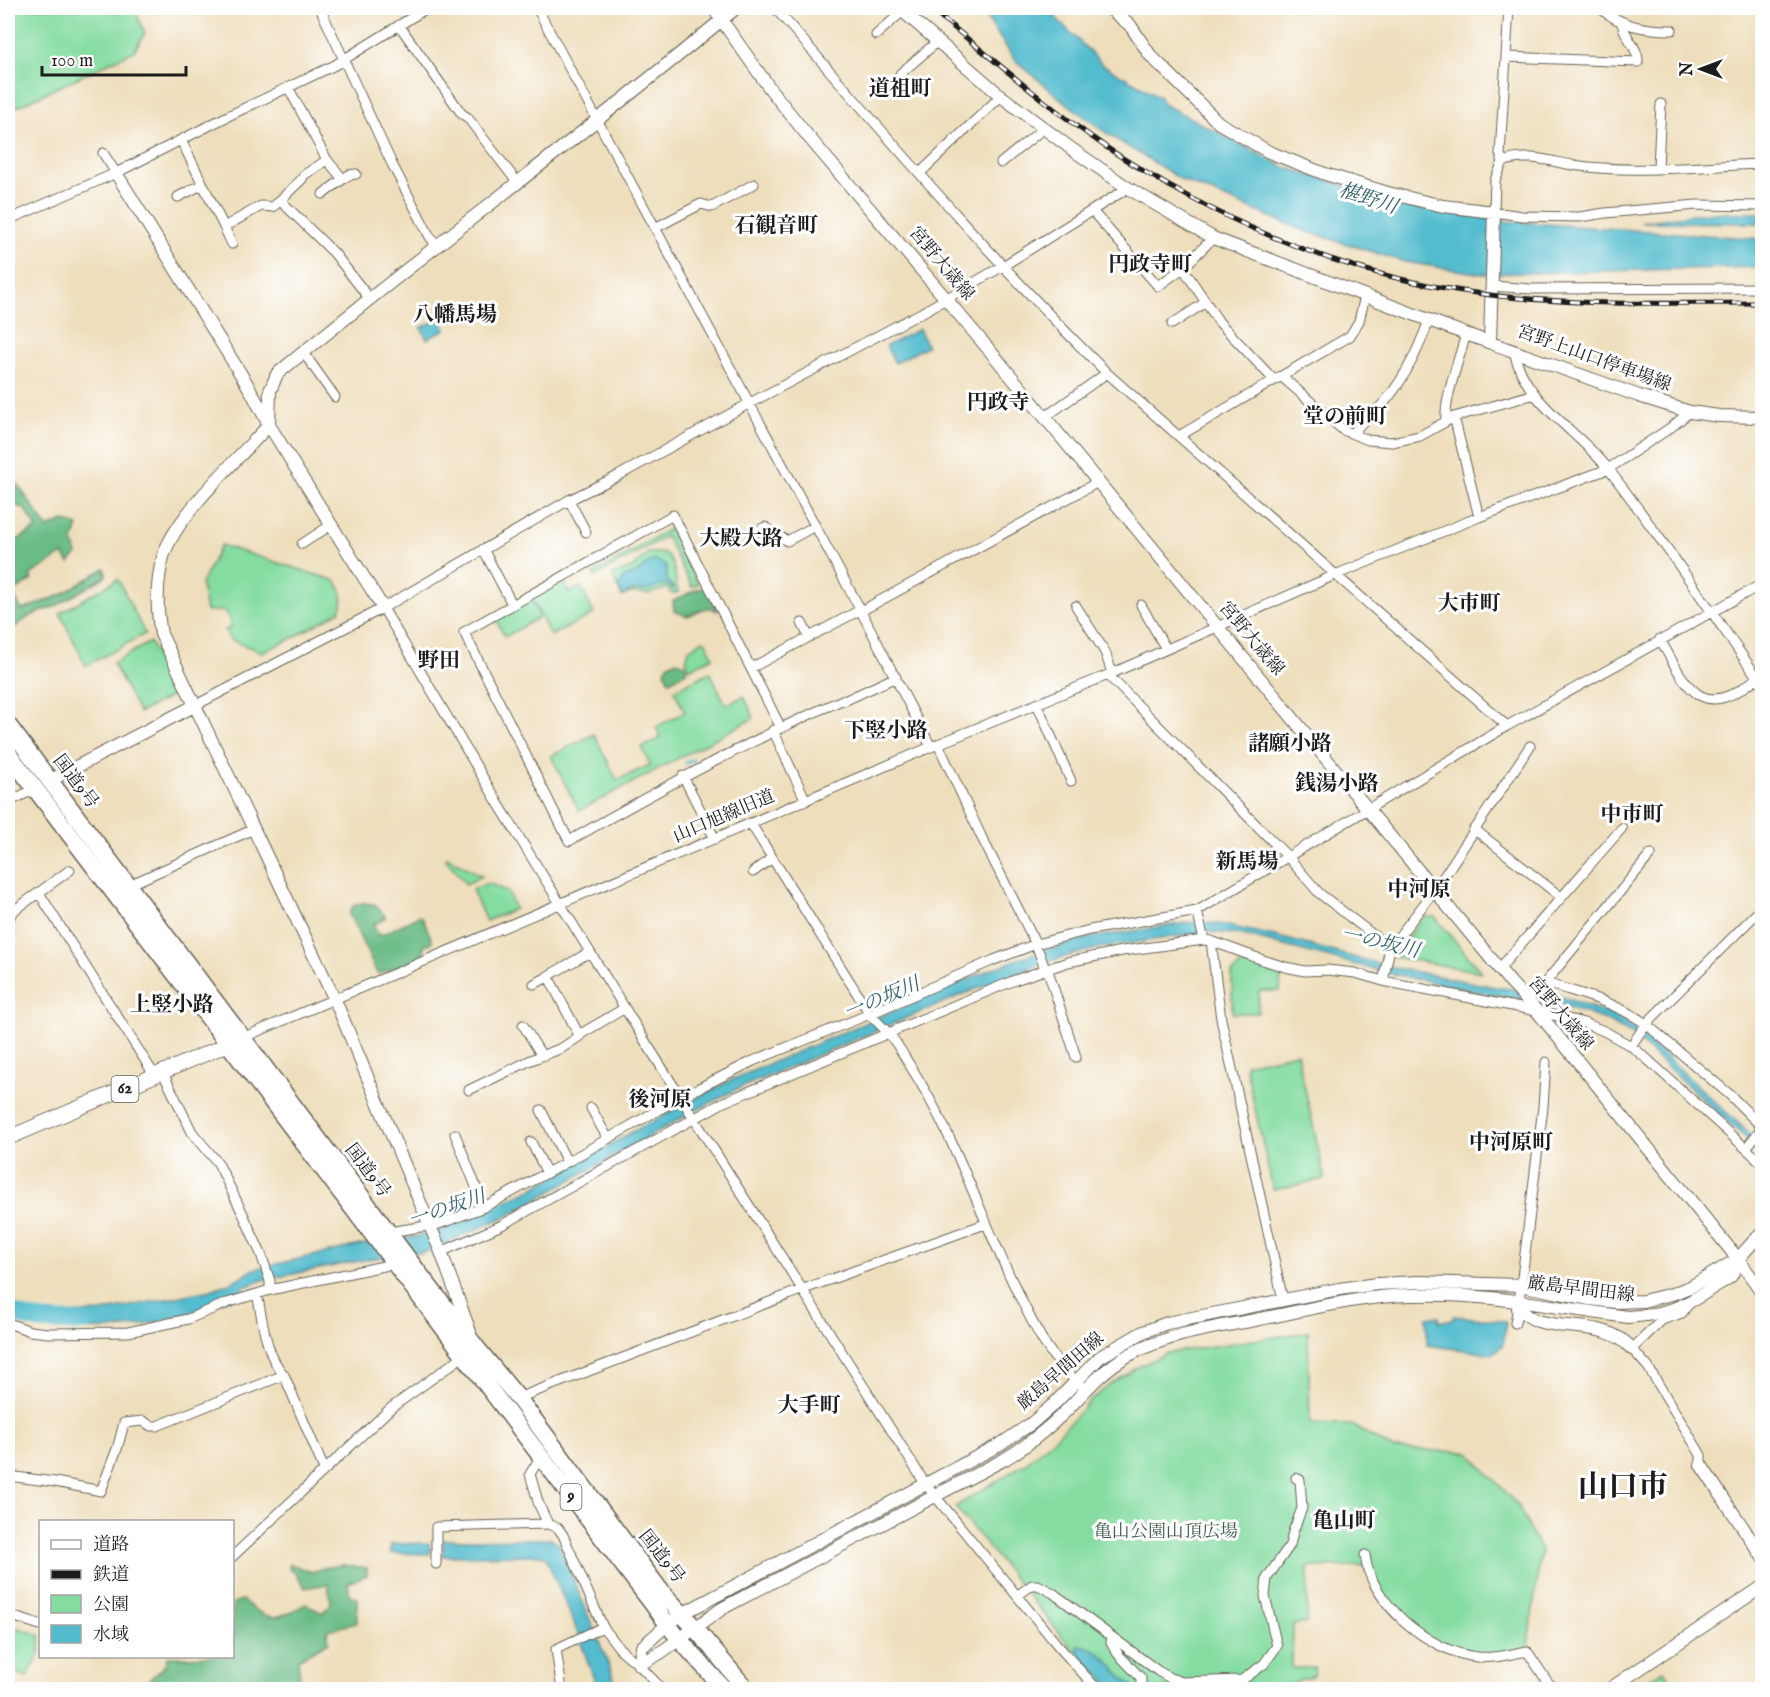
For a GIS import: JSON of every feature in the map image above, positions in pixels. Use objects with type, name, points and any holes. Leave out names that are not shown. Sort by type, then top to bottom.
[{"type":"highway","name":"国道9号","points":[[8,725],[42,785],[235,1042],[385,1236],[397,1261],[469,1351],[541,1456],[679,1639],[725,1689]]},
{"type":"highway","name":"国道9号","points":[[8,753],[42,785],[129,885],[235,1042]]},
{"type":"highway","name":"国道9号","points":[[469,1351],[518,1398],[660,1590],[747,1689]]},
{"type":"main road","name":"宮野大歳線","points":[[713,8],[807,135],[1045,417],[1537,1011],[1738,1259],[1762,1292]]},
{"type":"main road","points":[[469,1351],[440,1251],[335,1000],[161,634],[157,611],[157,591],[164,555],[174,532],[194,507],[269,425],[270,392],[277,374],[436,244],[736,8]]},
{"type":"main road","points":[[1109,8],[1130,25],[1150,55],[1219,123],[1269,152],[1324,174],[1388,194],[1443,206],[1494,213]]},
{"type":"main road","points":[[901,9],[1001,96],[1044,128],[1128,188],[1213,238],[1466,334],[1490,341]]},
{"type":"main road","points":[[116,173],[383,608]]},
{"type":"main road","name":"宮野上山口停車場線","points":[[1494,213],[1490,341],[1690,412],[1719,416],[1762,417]]},
{"type":"main road","points":[[42,785],[196,705]]},
{"type":"main road","name":"62","points":[[8,1138],[235,1042]]},
{"type":"main road","points":[[1738,1259],[1762,1233]]},
{"type":"main road","name":"厳島早間田線","points":[[639,1665],[642,1647],[682,1614],[1001,1444],[1032,1423],[1055,1403],[1100,1357],[1143,1332],[1191,1317],[1377,1284],[1467,1282],[1520,1285],[1590,1299],[1616,1302],[1643,1301],[1692,1286],[1738,1259]]},
{"type":"main road","name":"厳島早間田線","points":[[639,1665],[723,1608],[1005,1460],[1032,1442],[1086,1388],[1127,1357],[1151,1344],[1184,1334],[1339,1302],[1412,1294],[1446,1295],[1628,1317],[1665,1313],[1731,1276],[1738,1259]]},
{"type":"main road","points":[[1519,1304],[1537,1321],[1608,1332],[1625,1341],[1632,1349]]},
{"type":"main road","points":[[1701,1465],[1762,1556]]},
{"type":"main road","points":[[1608,1689],[1762,1587]]},
{"type":"street","points":[[321,8],[392,164],[430,237],[436,244]]},
{"type":"street","points":[[8,220],[116,173],[335,65],[427,8]]},
{"type":"street","points":[[537,8],[935,746],[1036,946],[1076,1057]]},
{"type":"street","points":[[776,8],[1003,266],[1107,373],[1508,726]]},
{"type":"street","points":[[1503,162],[1500,154],[1509,8]]},
{"type":"street","points":[[1600,8],[1622,23],[1649,30],[1672,30]]},
{"type":"street","points":[[876,35],[901,9]]},
{"type":"street","points":[[1506,57],[1638,62],[1638,56],[1622,23]]},
{"type":"street","points":[[399,26],[462,114],[517,182]]},
{"type":"street","points":[[900,74],[938,41]]},
{"type":"street","points":[[288,87],[327,160],[343,179]]},
{"type":"street","points":[[920,173],[1001,96]]},
{"type":"street","points":[[1658,168],[1661,104]]},
{"type":"street","points":[[1001,164],[1044,128]]},
{"type":"street","points":[[180,140],[232,244]]},
{"type":"street","points":[[103,153],[116,173]]},
{"type":"street","points":[[1762,164],[1605,168],[1548,160],[1512,158],[1503,162],[1495,180],[1494,213],[1580,217],[1697,205],[1762,206]]},
{"type":"street","points":[[224,227],[261,207],[273,207],[304,175],[327,160]]},
{"type":"street","points":[[323,194],[349,175],[356,174]]},
{"type":"street","points":[[178,197],[202,184]]},
{"type":"street","points":[[655,228],[701,204],[712,207],[754,184]]},
{"type":"street","points":[[196,705],[383,608],[569,500],[616,477],[946,299],[1128,188]]},
{"type":"street","points":[[282,199],[284,204],[334,254],[369,298]]},
{"type":"street","points":[[1092,211],[1158,286],[1183,268],[1213,238]]},
{"type":"street","points":[[1183,268],[1219,322],[1277,378],[1343,430],[1368,440],[1392,442],[1420,436],[1450,419],[1535,394]]},
{"type":"street","points":[[1492,283],[1531,289],[1762,288]]},
{"type":"street","points":[[1179,436],[1350,336],[1359,321],[1365,296]]},
{"type":"street","points":[[1172,324],[1206,302]]},
{"type":"street","points":[[1354,434],[1356,429],[1381,406],[1413,362],[1429,320]]},
{"type":"street","points":[[1466,334],[1446,414],[1450,419],[1479,517]]},
{"type":"street","points":[[1514,351],[1524,379],[1535,394],[1608,469],[1760,680],[1726,697],[1712,699],[1695,694],[1660,639]]},
{"type":"street","points":[[303,352],[335,397]]},
{"type":"street","points":[[1045,417],[1107,373]]},
{"type":"street","name":"山口旭線旧道","points":[[235,1042],[715,838],[1110,674],[1335,575],[1479,517],[1608,469],[1690,412]]},
{"type":"street","points":[[751,668],[1098,482]]},
{"type":"street","points":[[569,500],[586,532]]},
{"type":"street","points":[[806,801],[777,728],[751,668],[673,515],[464,632],[569,841],[683,776],[777,728],[859,695],[896,677]]},
{"type":"street","points":[[302,543],[331,525]]},
{"type":"street","points":[[752,534],[765,527],[787,541],[815,526]]},
{"type":"street","points":[[483,549],[512,604]]},
{"type":"street","points":[[385,1236],[430,1228],[484,1207],[753,1061],[872,1016],[1036,946],[1089,930],[1198,913],[1508,726],[1762,584]]},
{"type":"street","points":[[1142,605],[1166,649]]},
{"type":"street","points":[[1076,606],[1105,652],[1110,674],[1288,857],[1319,893],[1390,948]]},
{"type":"street","points":[[383,608],[560,904],[801,1290],[926,1485],[1059,1647],[1098,1689]]},
{"type":"street","points":[[802,623],[809,637]]},
{"type":"street","points":[[1037,704],[1071,781]]},
{"type":"street","points":[[1383,979],[1390,948],[1435,890],[1530,746]]},
{"type":"street","points":[[683,776],[715,838]]},
{"type":"street","points":[[8,802],[42,785]]},
{"type":"street","points":[[751,824],[872,1016],[888,1032],[926,1089],[951,1141],[985,1224],[1040,1336],[1064,1369],[1086,1388]]},
{"type":"street","points":[[1500,968],[1622,828]]},
{"type":"street","points":[[129,885],[254,829]]},
{"type":"street","points":[[1474,829],[1561,897]]},
{"type":"street","points":[[1526,999],[1541,986],[1652,855]]},
{"type":"street","points":[[753,872],[772,858]]},
{"type":"street","points":[[9,913],[70,870]]},
{"type":"street","points":[[39,893],[159,1075],[192,1132],[218,1162],[261,1254],[270,1286]]},
{"type":"street","points":[[1631,1046],[1645,1026],[1762,908]]},
{"type":"street","points":[[1198,913],[1206,939],[1221,1019],[1283,1300]]},
{"type":"street","points":[[440,1251],[502,1225],[692,1116],[972,997],[1045,968],[1122,951],[1206,939],[1285,967],[1305,971],[1327,970],[1355,973],[1537,1011],[1605,1031],[1631,1046],[1748,1146],[1762,1163]]},
{"type":"street","points":[[534,984],[590,952]]},
{"type":"street","points":[[548,976],[579,1035]]},
{"type":"street","points":[[1541,986],[1613,1005],[1645,1026],[1730,1095],[1761,1130],[1748,1146]]},
{"type":"street","points":[[469,1090],[562,1048],[579,1035],[625,1008]]},
{"type":"street","points":[[523,1025],[542,1056]]},
{"type":"street","points":[[1515,1323],[1544,1107],[1546,1062]]},
{"type":"street","points":[[591,1108],[608,1139]]},
{"type":"street","points":[[541,1110],[567,1162]]},
{"type":"street","points":[[454,1134],[484,1207]]},
{"type":"street","points":[[531,1142],[547,1173]]},
{"type":"street","points":[[518,1398],[801,1290],[985,1224]]},
{"type":"street","points":[[8,1323],[30,1331],[48,1333],[128,1332],[188,1319],[257,1294],[270,1286],[397,1261]]},
{"type":"street","points":[[257,1294],[267,1343],[278,1369],[284,1376],[324,1469]]},
{"type":"street","points":[[1691,1300],[1682,1313],[1662,1320],[1632,1349],[1648,1367],[1701,1455],[1701,1465]]},
{"type":"street","points":[[234,1555],[391,1408],[469,1351]]},
{"type":"street","points":[[8,1476],[101,1491],[124,1423],[143,1421],[157,1426],[284,1376]]},
{"type":"street","points":[[541,1456],[530,1474],[539,1505],[548,1524]]},
{"type":"street","points":[[1018,1595],[1032,1585],[1038,1585],[1053,1593],[1164,1674],[1182,1682],[1242,1680],[1255,1672],[1272,1655],[1277,1646],[1265,1596],[1267,1578],[1290,1545],[1302,1509],[1300,1480],[1296,1478]]},
{"type":"street","points":[[436,1564],[436,1527],[548,1524],[558,1528],[563,1535],[601,1629],[663,1689]]},
{"type":"street","points":[[1365,1555],[1366,1566],[1383,1598],[1394,1613],[1412,1627],[1444,1647],[1474,1657],[1493,1658],[1527,1651],[1553,1689]]},
{"type":"street","points":[[8,1615],[39,1625]]},
{"type":"street","points":[[562,1689],[556,1649],[601,1629]]},
{"type":"street","points":[[1112,1637],[1111,1642],[1118,1654],[1141,1678],[1141,1689]]},
{"type":"green space","points":[[8,8],[134,8],[145,33],[134,51],[8,111]]},
{"type":"green space","points":[[8,471],[48,528],[64,521],[78,526],[73,541],[77,554],[69,563],[63,554],[30,575],[32,580],[12,593],[22,610],[61,595],[105,568],[106,576],[56,606],[30,616],[8,632],[8,537],[13,543],[37,528],[24,508],[12,505],[8,500]]},
{"type":"green space","points":[[669,529],[698,584],[692,587],[666,536],[595,577],[593,574]]},
{"type":"green space","points":[[221,545],[336,581],[342,596],[340,611],[293,638],[262,652],[230,640],[225,630],[231,627],[228,616],[223,611],[206,611],[201,584]]},
{"type":"green space","points":[[648,553],[667,555],[674,567],[678,592],[672,594],[667,588],[649,594],[631,593],[622,597],[612,575],[632,568]]},
{"type":"green space","points":[[118,579],[145,634],[86,666],[60,613]]},
{"type":"green space","points":[[564,581],[569,593],[581,587],[594,614],[550,636],[532,598]]},
{"type":"green space","points":[[704,586],[717,611],[706,608],[687,616],[674,611],[673,601]]},
{"type":"green space","points":[[530,599],[540,617],[505,637],[495,618]]},
{"type":"green space","points":[[703,640],[713,657],[689,669],[686,660],[689,650]]},
{"type":"green space","points":[[150,642],[173,688],[174,695],[139,713],[113,663]]},
{"type":"green space","points":[[676,661],[685,664],[686,672],[670,681],[665,671],[669,664]]},
{"type":"green space","points":[[710,672],[726,705],[744,696],[754,718],[579,811],[551,756],[594,734],[617,780],[650,765],[642,747],[661,738],[656,727],[685,712],[674,690]]},
{"type":"green space","points":[[445,858],[482,876],[466,884]]},
{"type":"green space","points":[[488,883],[508,892],[515,909],[486,921],[472,890]]},
{"type":"green space","points":[[363,903],[375,904],[385,916],[373,925],[379,936],[419,916],[422,917],[432,940],[424,946],[423,956],[380,974],[377,973],[349,914],[353,906]]},
{"type":"green space","points":[[1423,917],[1435,917],[1481,972],[1393,957]]},
{"type":"green space","points":[[1243,963],[1281,975],[1280,991],[1259,991],[1258,1013],[1232,1013],[1232,973]]},
{"type":"green space","points":[[1297,1053],[1325,1179],[1273,1190],[1245,1064]]},
{"type":"green space","name":"亀山公園山頂広場","points":[[1308,1332],[1310,1424],[1352,1425],[1393,1449],[1468,1452],[1517,1504],[1541,1551],[1527,1651],[1493,1658],[1444,1647],[1394,1613],[1365,1566],[1308,1567],[1307,1623],[1293,1625],[1292,1668],[1316,1668],[1314,1675],[1277,1689],[1106,1689],[955,1507],[1026,1463],[1057,1436],[1089,1402],[1108,1386],[1136,1368],[1167,1353]]},
{"type":"green space","points":[[290,1564],[312,1572],[342,1565],[367,1568],[367,1575],[348,1583],[350,1597],[357,1597],[357,1623],[327,1630],[329,1642],[298,1659],[301,1689],[146,1689],[147,1682],[165,1665],[168,1658],[234,1658],[234,1603],[242,1600],[260,1613],[273,1617],[286,1614],[306,1604],[322,1613],[331,1604],[328,1584],[305,1588],[297,1575],[289,1569]]},
{"type":"green space","points":[[8,1625],[39,1635],[39,1655],[27,1677],[8,1670]]},
{"type":"green space","points":[[1664,1670],[1675,1689],[1633,1689]]},
{"type":"water","name":"椹野川","points":[[980,8],[1050,8],[1054,16],[1103,65],[1160,97],[1163,104],[1284,167],[1416,208],[1505,221],[1762,239],[1762,267],[1483,274],[1405,262],[1302,230],[1182,180],[1106,133],[1015,60]]},
{"type":"water","points":[[1706,213],[1762,213],[1762,223],[1640,222]]},
{"type":"water","points":[[440,318],[446,329],[427,339],[421,328]]},
{"type":"water","points":[[919,329],[927,346],[895,363],[886,346]]},
{"type":"water","points":[[656,560],[666,566],[667,580],[674,588],[662,585],[648,590],[632,591],[623,596],[618,587],[624,577],[637,573],[649,562]]},
{"type":"water","points":[[1191,922],[1219,924],[1275,936],[1390,967],[1495,987],[1554,994],[1613,1015],[1634,1027],[1762,1145],[1762,1153],[1631,1034],[1605,1020],[1560,1004],[1489,994],[1388,973],[1239,934],[1207,932],[1099,948],[1046,962],[971,991],[735,1090],[509,1215],[425,1252],[370,1259],[262,1280],[242,1288],[243,1294],[145,1325],[111,1329],[64,1329],[60,1321],[65,1314],[101,1312],[211,1290],[232,1282],[255,1269],[360,1245],[438,1231],[532,1189],[634,1131],[731,1080],[987,971],[1029,955],[1088,938]]},
{"type":"water","points":[[1453,1316],[1504,1321],[1506,1323],[1503,1345],[1492,1354],[1427,1345],[1427,1317],[1439,1317],[1439,1321],[1453,1320]]},
{"type":"water","points":[[552,1539],[558,1543],[606,1658],[614,1679],[615,1689],[596,1689],[574,1623],[546,1558],[542,1555],[443,1556],[443,1540]]},
{"type":"water","points":[[429,1543],[430,1554],[390,1553],[391,1544]]},
{"type":"water","points":[[1080,1645],[1098,1652],[1121,1677],[1136,1688],[1113,1689],[1085,1661],[1077,1649]]},
{"type":"waterway","points":[[686,763],[693,760]]},
{"type":"waterway","name":"一の坂川","points":[[8,1310],[35,1320],[85,1322]]},
{"type":"railway","points":[[930,8],[1039,97],[1106,147],[1187,196],[1230,218],[1318,254],[1409,281],[1494,295],[1570,302],[1762,303]]},
{"type":"district","name":"道祖町","points":[[900,89]]},
{"type":"district","name":"石観音町","points":[[776,226]]},
{"type":"district","name":"円政寺町","points":[[1150,265]]},
{"type":"district","name":"八幡馬場","points":[[455,315]]},
{"type":"district","name":"円政寺","points":[[998,403]]},
{"type":"district","name":"堂の前町","points":[[1345,417]]},
{"type":"district","name":"大殿大路","points":[[741,539]]},
{"type":"district","name":"大市町","points":[[1469,604]]},
{"type":"district","name":"野田","points":[[439,661]]},
{"type":"district","name":"下竪小路","points":[[886,731]]},
{"type":"district","name":"諸願小路","points":[[1290,744]]},
{"type":"district","name":"銭湯小路","points":[[1337,784]]},
{"type":"district","name":"中市町","points":[[1632,815]]},
{"type":"district","name":"新馬場","points":[[1247,862]]},
{"type":"district","name":"中河原","points":[[1419,890]]},
{"type":"district","name":"上竪小路","points":[[172,1005]]},
{"type":"district","name":"後河原","points":[[660,1100]]},
{"type":"district","name":"中河原町","points":[[1511,1143]]},
{"type":"district","name":"大手町","points":[[809,1406]]},
{"type":"district","name":"山口市","points":[[1623,1488]]},
{"type":"district","name":"亀山町","points":[[1344,1521]]}]
